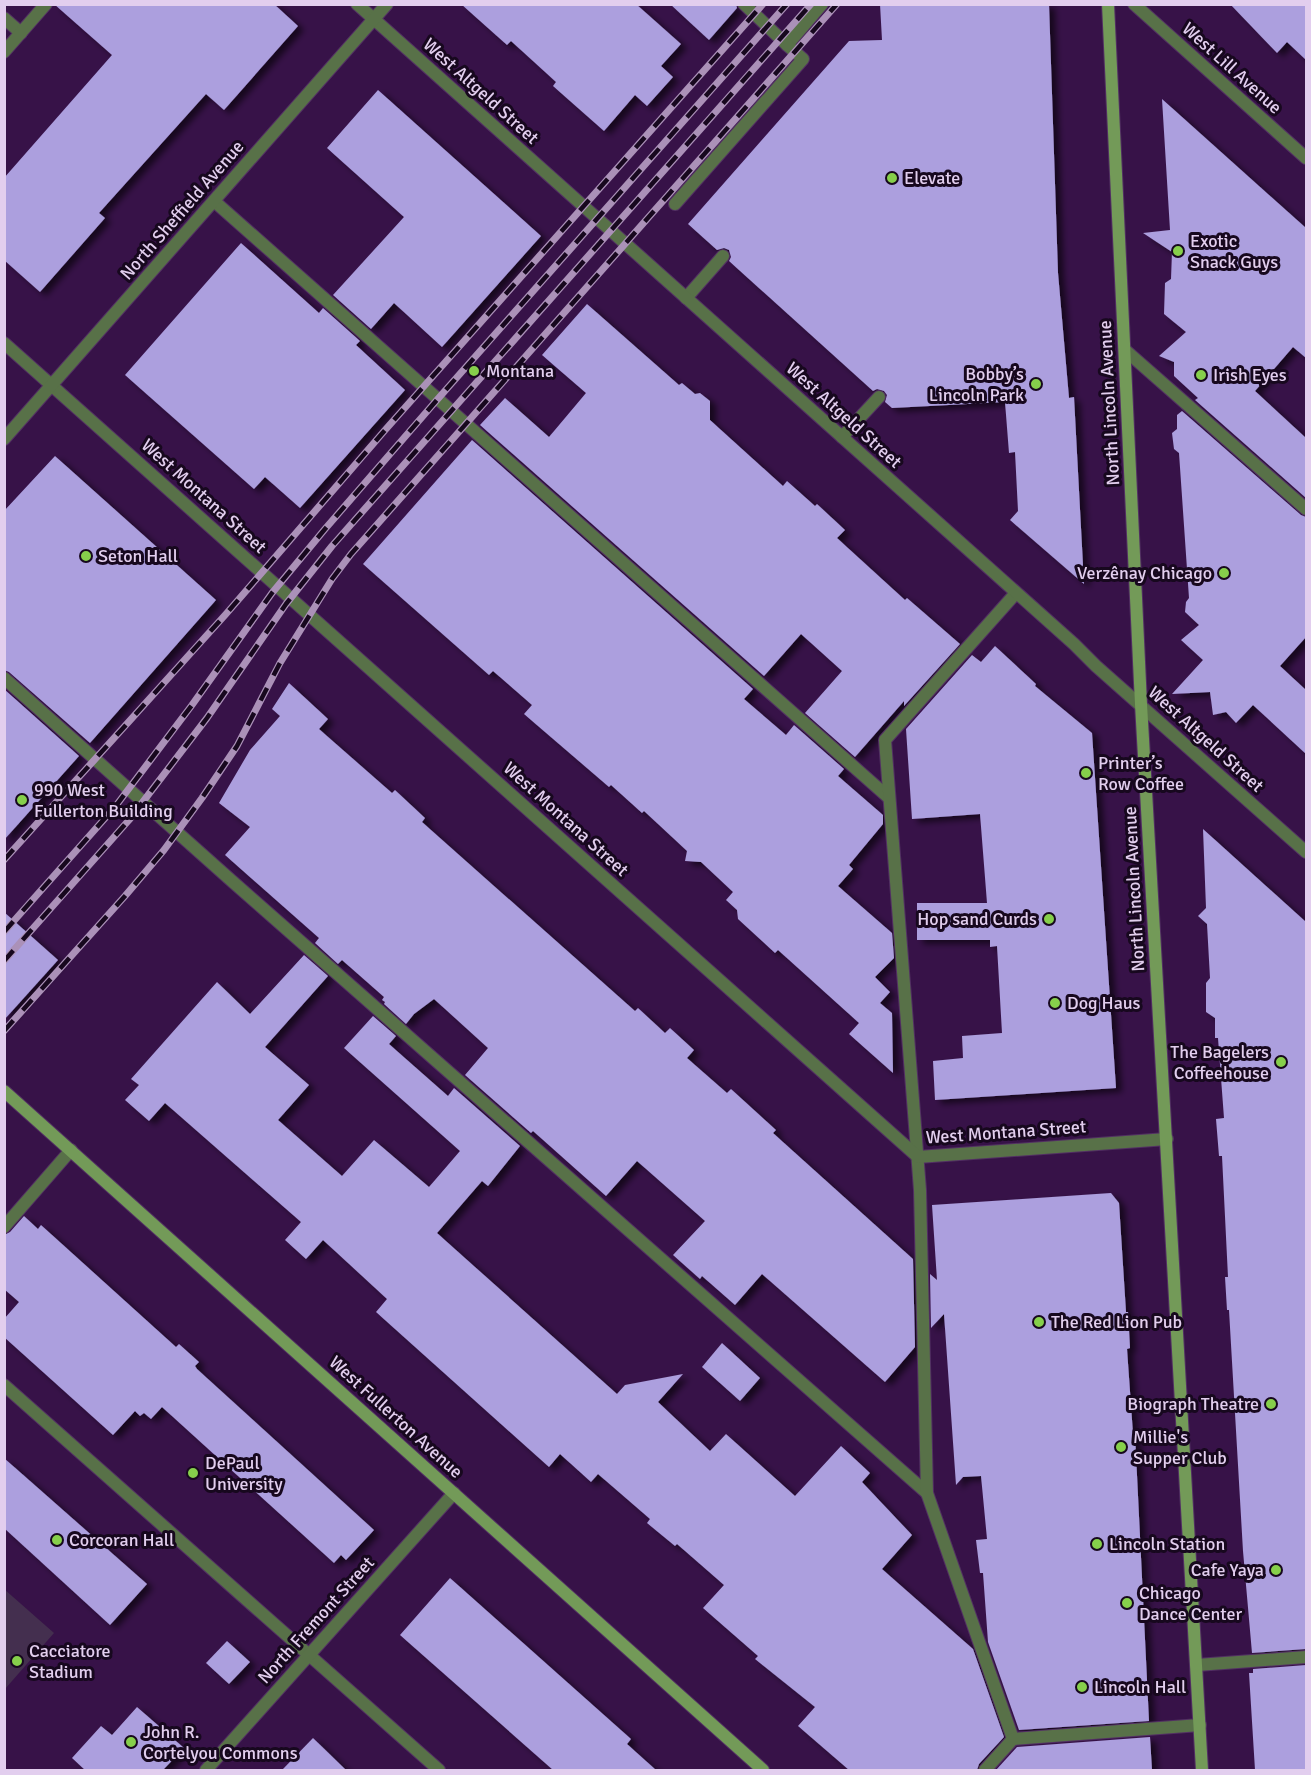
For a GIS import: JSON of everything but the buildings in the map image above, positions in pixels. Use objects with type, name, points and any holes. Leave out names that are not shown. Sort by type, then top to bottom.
[{"type":"main road","name":"North Lincoln Avenue","points":[[1108,4],[1141,704],[1202,1770]]},
{"type":"main road","name":"West Fullerton Avenue","points":[[4,1091],[763,1770]]},
{"type":"street","points":[[4,52],[46,4]]},
{"type":"street","name":"West Altgeld Street","points":[[357,4],[1306,852]]},
{"type":"street","name":"North Sheffield Avenue","points":[[4,439],[387,4]]},
{"type":"street","points":[[675,204],[803,59],[744,4]]},
{"type":"street","points":[[787,45],[822,4]]},
{"type":"street","name":"West Lill Avenue","points":[[1134,4],[1306,158]]},
{"type":"street","points":[[4,18],[21,33]]},
{"type":"street","points":[[214,201],[888,797]]},
{"type":"street","points":[[686,298],[723,256]]},
{"type":"street","name":"West Montana Street","points":[[4,343],[918,1157],[1167,1138]]},
{"type":"street","points":[[1125,350],[1306,509]]},
{"type":"street","points":[[842,437],[879,397]]},
{"type":"street","points":[[1013,1739],[927,1493],[918,1157],[885,740],[1016,592]]},
{"type":"street","points":[[4,678],[225,876],[927,1493]]},
{"type":"street","points":[[4,1227],[71,1150]]},
{"type":"street","points":[[4,1385],[439,1770]]},
{"type":"street","name":"North Fremont Street","points":[[206,1770],[454,1493]]},
{"type":"street","points":[[1197,1665],[1306,1657]]},
{"type":"street","points":[[985,1770],[1013,1739],[1200,1725]]},
{"type":"shaded area","name":"Cacciatore Stadium","points":[[4,1589],[54,1633],[5,1689],[4,1689]]},
{"type":"railway","points":[[4,860],[226,614],[386,429],[763,4]]},
{"type":"railway","points":[[4,932],[115,807],[272,593],[325,529],[787,4]]},
{"type":"railway","points":[[4,961],[129,820],[207,718],[286,604],[332,546],[811,4]]},
{"type":"railway","points":[[4,1031],[125,896],[164,850],[202,798],[237,746],[280,663],[332,579],[351,554],[837,4]]},
{"type":"place","name":"Elevate","points":[[892,178]]},
{"type":"place","name":"Exotic Snack Guys","points":[[1178,251]]},
{"type":"place","name":"Montana","points":[[474,371]]},
{"type":"place","name":"Irish Eyes","points":[[1201,375]]},
{"type":"place","name":"Bobby’s Lincoln Park","points":[[1036,384]]},
{"type":"place","name":"Seton Hall","points":[[86,556]]},
{"type":"place","name":"Verzênay Chicago","points":[[1224,573]]},
{"type":"place","name":"Printer’s Row Coffee","points":[[1086,773]]},
{"type":"place","name":"990 West Fullerton Building","points":[[22,800]]},
{"type":"place","name":"Hop sand Curds","points":[[1049,919]]},
{"type":"place","name":"Dog Haus","points":[[1055,1003]]},
{"type":"place","name":"The Bagelers Coffeehouse","points":[[1281,1062]]},
{"type":"place","name":"The Red Lion Pub","points":[[1039,1322]]},
{"type":"place","name":"Biograph Theatre","points":[[1271,1404]]},
{"type":"place","name":"Millie's Supper Club","points":[[1121,1447]]},
{"type":"place","name":"DePaul University","points":[[193,1473]]},
{"type":"place","name":"Corcoran Hall","points":[[57,1540]]},
{"type":"place","name":"Lincoln Station","points":[[1097,1544]]},
{"type":"place","name":"Cafe Yaya","points":[[1276,1570]]},
{"type":"place","name":"Chicago Dance Center","points":[[1127,1603]]},
{"type":"place","name":"Cacciatore Stadium","points":[[17,1661]]},
{"type":"place","name":"Lincoln Hall","points":[[1082,1687]]},
{"type":"place","name":"John R. Cortelyou Commons","points":[[131,1742]]}]
